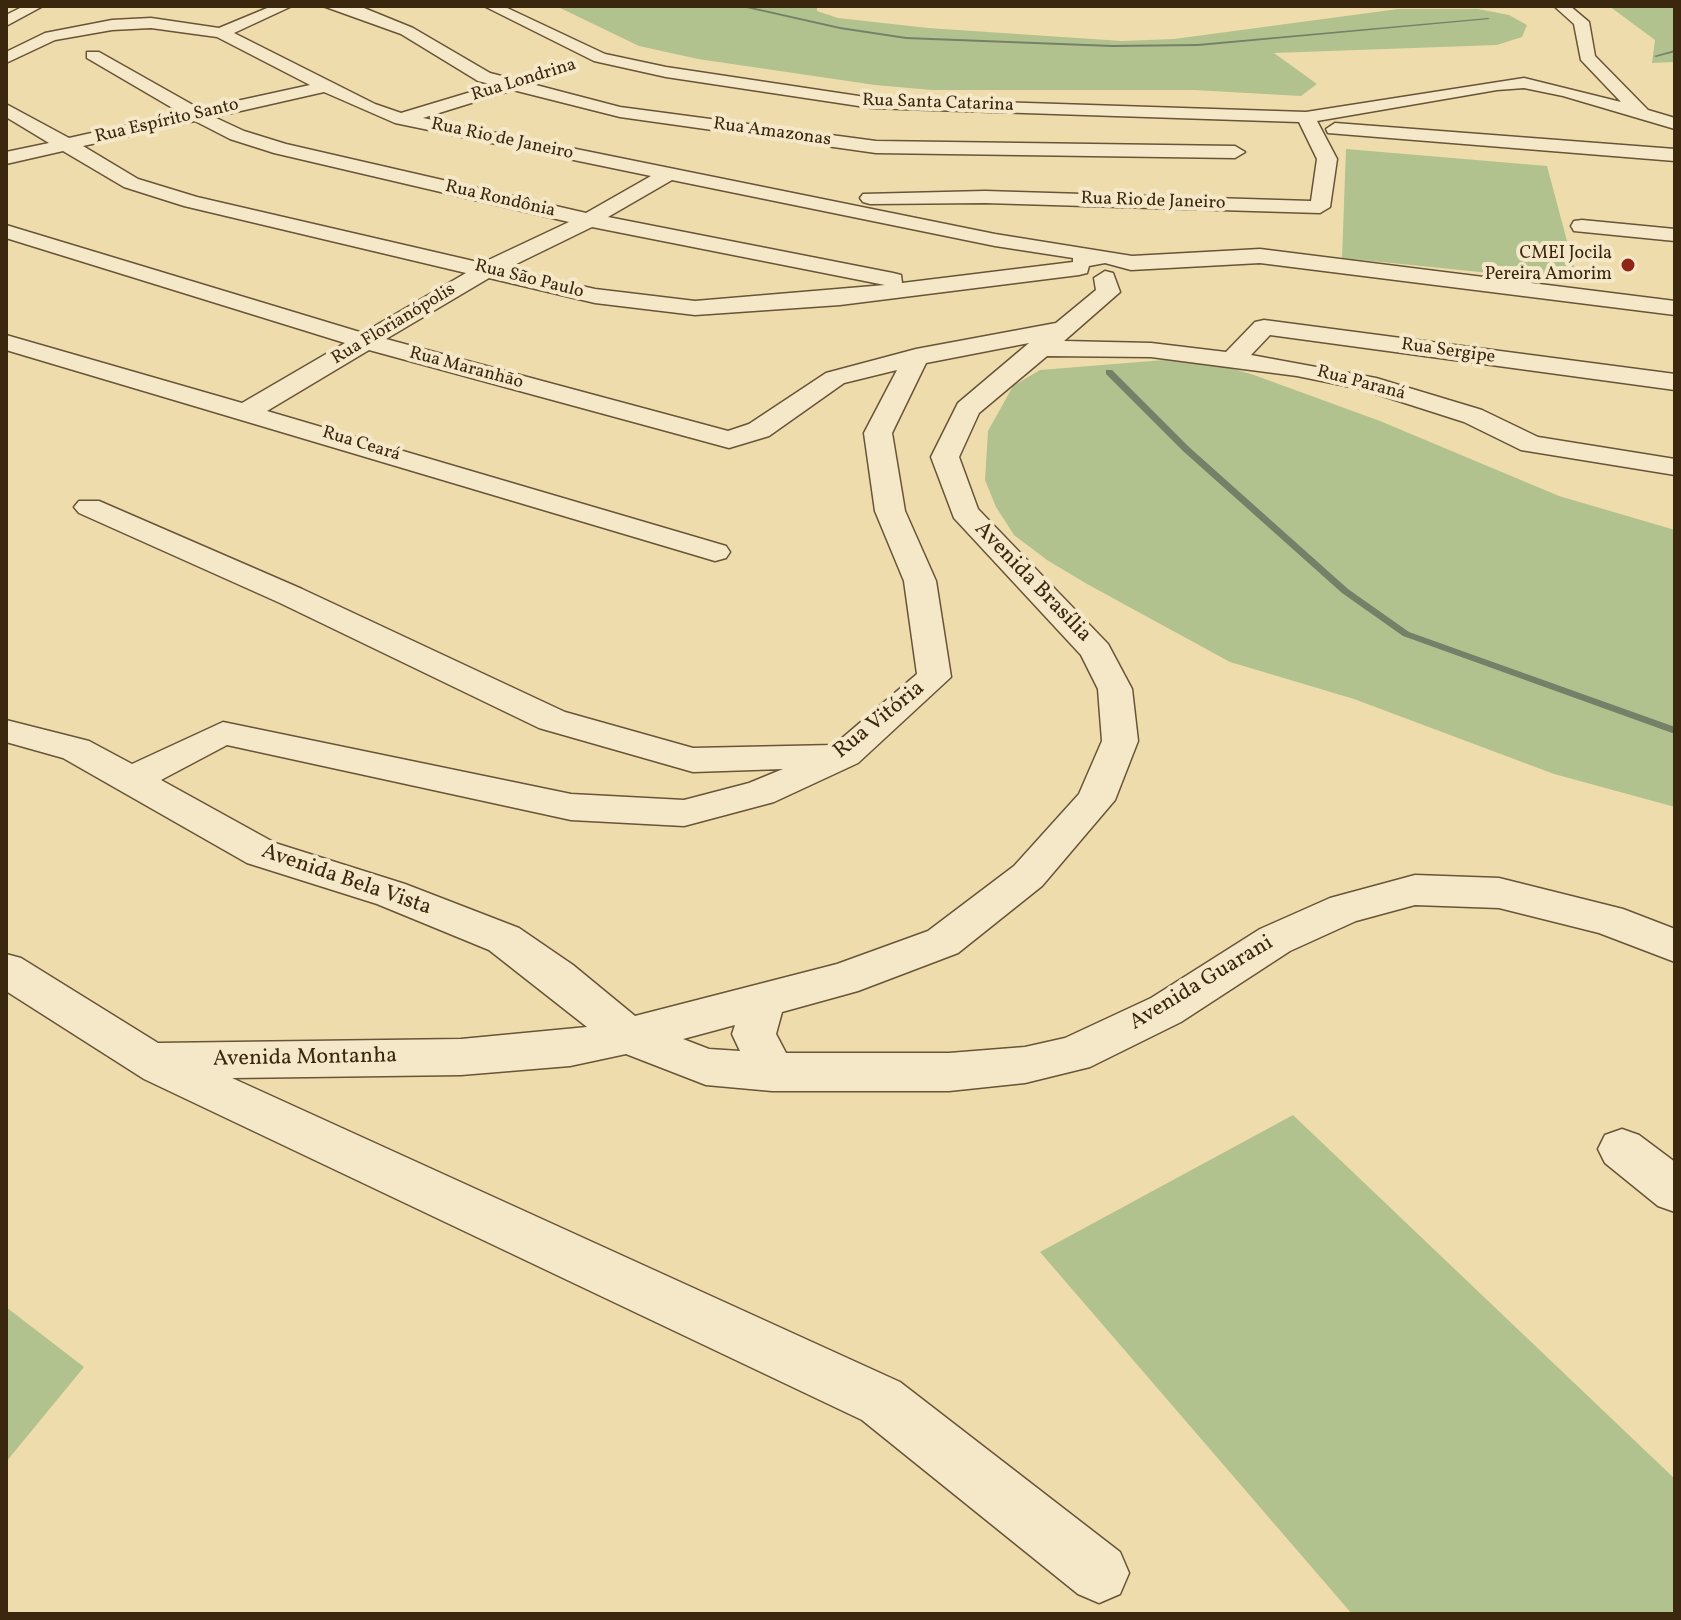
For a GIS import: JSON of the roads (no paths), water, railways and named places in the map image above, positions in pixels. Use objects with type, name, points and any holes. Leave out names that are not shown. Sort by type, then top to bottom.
[{"type":"street","points":[[6,21],[36,6]]},
{"type":"street","points":[[6,58],[51,36],[112,25],[151,23],[221,33],[285,6]]},
{"type":"street","name":"Rua Amazonas","points":[[330,6],[353,9],[407,31],[484,77],[620,112],[861,145],[972,127],[1235,152]]},
{"type":"street","name":"Rua Santa Catarina","points":[[491,6],[600,58],[666,72],[872,103],[972,127],[1309,122]]},
{"type":"street","points":[[1561,6],[1581,22],[1581,59],[1624,92],[1641,112]]},
{"type":"street","name":"Rua Rio de Janeiro","points":[[221,33],[369,108],[401,119],[995,240],[1100,266]]},
{"type":"street","name":"Rua Rondônia","points":[[93,55],[197,115],[237,135],[281,149],[589,220],[928,287]]},
{"type":"street","name":"Rua Londrina","points":[[570,67],[600,58]]},
{"type":"street","points":[[1309,122],[1497,85],[1524,83],[1554,72]]},
{"type":"street","name":"Rua Londrina","points":[[401,119],[540,76]]},
{"type":"street","points":[[1524,83],[1641,112],[1675,124]]},
{"type":"street","name":"Rua Espírito Santo","points":[[6,158],[327,86]]},
{"type":"street","points":[[1624,92],[1650,95]]},
{"type":"street","name":"Rua São Paulo","points":[[6,109],[131,183],[191,202],[595,296],[695,308],[840,298],[1100,266]]},
{"type":"street","points":[[1309,122],[1675,155]]},
{"type":"street","name":"Rua Rio de Janeiro","points":[[798,199],[985,197],[1320,207],[1327,159],[1309,122]]},
{"type":"street","points":[[972,127],[985,197]]},
{"type":"street","name":"Rua Florianópolis","points":[[248,411],[488,269],[589,220],[668,174]]},
{"type":"street","points":[[874,215],[891,198]]},
{"type":"street","points":[[1582,226],[1675,235]]},
{"type":"street","name":"Rua Maranhão","points":[[6,231],[368,342],[729,440],[759,430],[835,378],[916,357]]},
{"type":"street","points":[[1100,266],[1273,257],[1675,308]]},
{"type":"street","name":"Avenida Brasília","points":[[628,1036],[843,979],[943,942],[1028,876],[1096,800],[1120,741],[1115,689],[1096,651],[964,512],[945,457],[967,409],[1108,292],[1100,266]]},
{"type":"street","name":"Rua Sergipe","points":[[1234,358],[1264,327],[1675,382]]},
{"type":"street","points":[[916,357],[1048,339]]},
{"type":"street","name":"Rua Paraná","points":[[1048,339],[1234,358],[1367,383],[1473,416],[1531,444],[1675,467]]},
{"type":"street","name":"Rua Ceará","points":[[6,342],[248,411],[715,552]]},
{"type":"street","name":"Rua Vitória","points":[[131,780],[223,733],[571,807],[684,813],[761,793],[845,755],[934,677],[920,581],[890,511],[878,433],[916,357]]},
{"type":"street","points":[[89,507],[291,596],[552,720],[693,760],[845,755]]},
{"type":"street","name":"Avenida Bela Vista","points":[[6,731],[76,749],[261,853],[391,894],[504,939],[558,977],[628,1036]]},
{"type":"street","name":"Avenida Guarani","points":[[628,1036],[706,1067],[772,1072],[949,1072],[1025,1065],[1074,1054],[1166,1010],[1275,940],[1344,909],[1415,890],[1499,893],[1608,920],[1675,946]]},
{"type":"street","points":[[6,970],[151,1061],[881,1401],[1099,1573]]},
{"type":"street","points":[[764,999],[754,1034],[772,1072]]},
{"type":"street","name":"Avenida Montanha","points":[[151,1061],[461,1057],[570,1048],[628,1036]]},
{"type":"street","points":[[1622,1149],[1675,1191]]},
{"type":"waterway","points":[[740,6],[840,28],[906,38],[1112,46],[1198,45],[1488,19]]},
{"type":"waterway","points":[[1656,56],[1675,51]]},
{"type":"waterway","points":[[1109,372],[1186,449],[1345,591],[1406,634],[1675,731]]},
{"type":"place","name":"CMEI Jocila Pereira Amorim","points":[[1628,265]]}]
